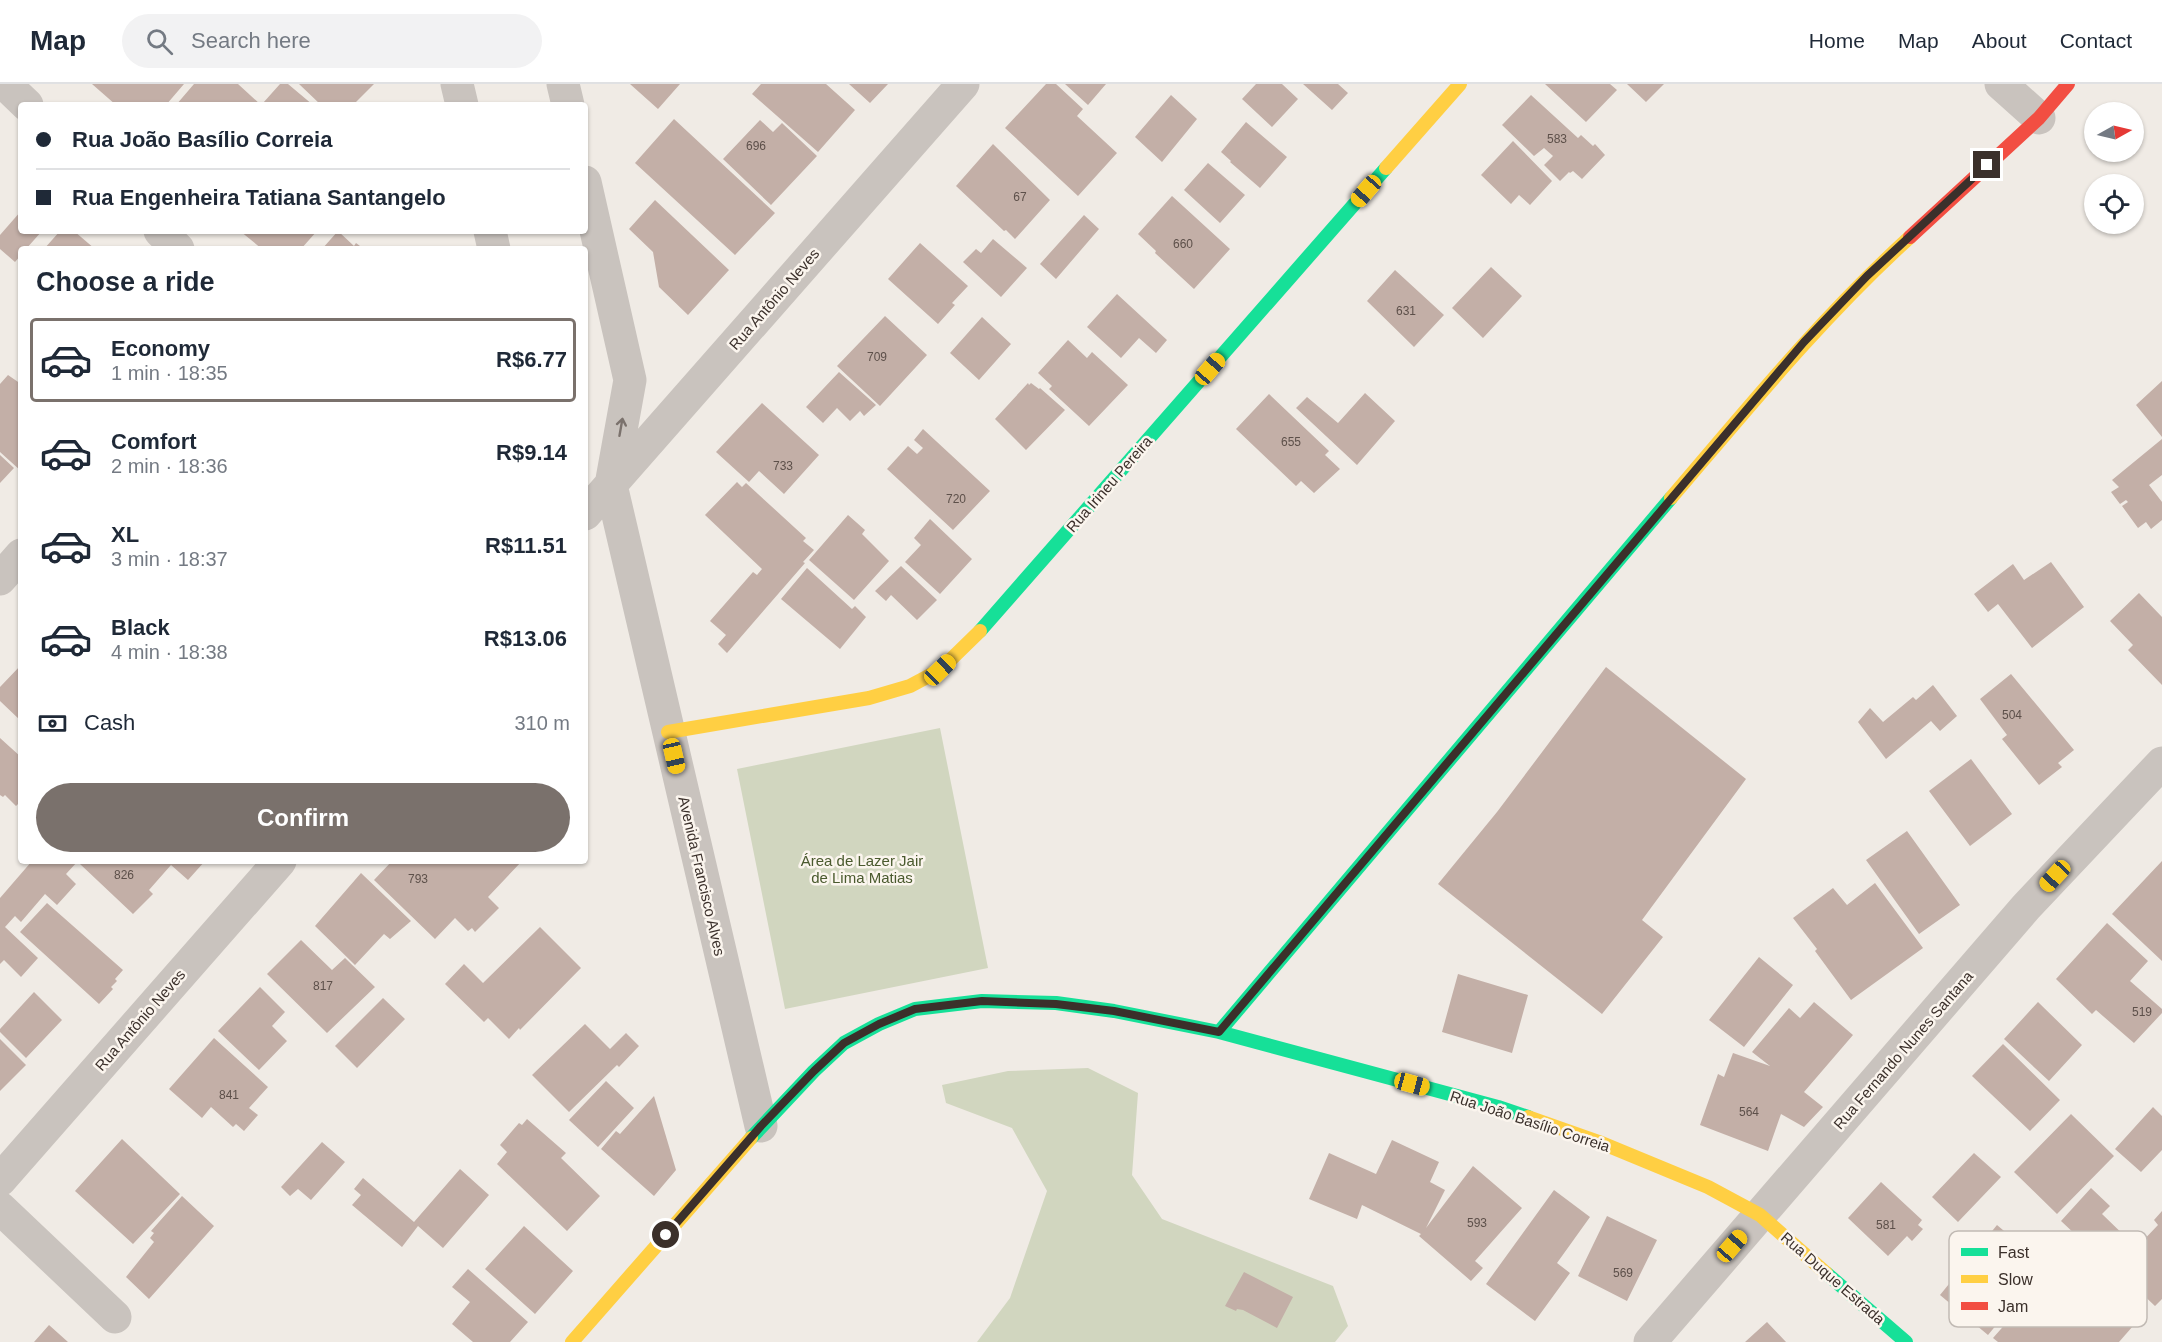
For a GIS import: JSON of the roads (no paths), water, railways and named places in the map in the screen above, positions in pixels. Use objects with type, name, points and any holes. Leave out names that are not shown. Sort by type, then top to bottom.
[{"type":"street","points":[[5,84],[24,102]]},
{"type":"street","points":[[458,84],[461,102]]},
{"type":"street","points":[[563,84],[567,102]]},
{"type":"street","name":"Rua Antônio Neves","points":[[588,506],[598,478],[963,84]]},
{"type":"street","name":"Rua Irineu Pereira","points":[[668,732],[869,698],[910,686],[940,670],[980,631],[1460,84]]},
{"type":"street","points":[[2001,84],[2039,118]]},
{"type":"street","points":[[1219,1032],[1804,342],[1867,276],[2039,118],[2068,84]]},
{"type":"street","name":"Avenida Francisco Alves","points":[[588,195],[630,380],[598,478],[668,732],[761,1126]]},
{"type":"street","points":[[162,234],[175,246]]},
{"type":"street","points":[[0,579],[18,558]]},
{"type":"street","name":"Rua Fernando Nunes Santana","points":[[1650,1342],[2026,907],[2162,763]]},
{"type":"street","name":"Rua Antônio Neves","points":[[0,1180],[277,864]]},
{"type":"street","name":"Rua João Basílio Correia","points":[[572,1342],[761,1126],[844,1043],[879,1024],[915,1009],[982,1001],[1056,1004],[1114,1011],[1219,1032],[1509,1111],[1599,1142],[1697,1182],[1760,1215]]},
{"type":"street","points":[[0,1208],[116,1317]]},
{"type":"street","name":"Rua Duque Estrada","points":[[1760,1215],[1906,1342]]},
{"type":"park label","name":"Área de Lazer Jair de Lima Matias","points":[[862,868]]}]
